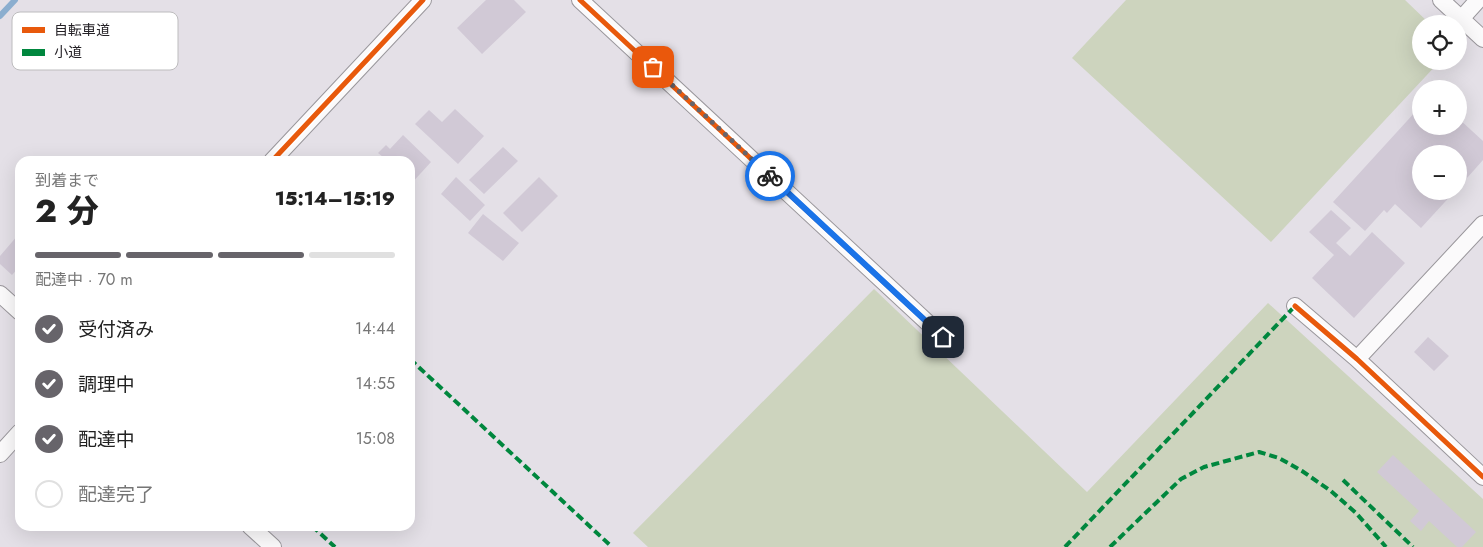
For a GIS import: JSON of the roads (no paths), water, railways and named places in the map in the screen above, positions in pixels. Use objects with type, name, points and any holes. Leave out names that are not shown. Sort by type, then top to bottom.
[{"type":"street","points":[[277,156],[423,0]]},
{"type":"street","points":[[580,0],[943,337]]},
{"type":"street","points":[[1441,0],[1458,15]]},
{"type":"street","points":[[1464,15],[1478,0]]},
{"type":"street","points":[[1467,24],[1483,39]]},
{"type":"street","points":[[1357,359],[1483,224]]},
{"type":"street","points":[[0,294],[15,308]]},
{"type":"street","points":[[1295,306],[1357,359],[1483,477]]},
{"type":"street","points":[[0,454],[15,438]]},
{"type":"street","points":[[255,531],[273,547]]},
{"type":"waterway","points":[[0,16],[15,0]]}]
